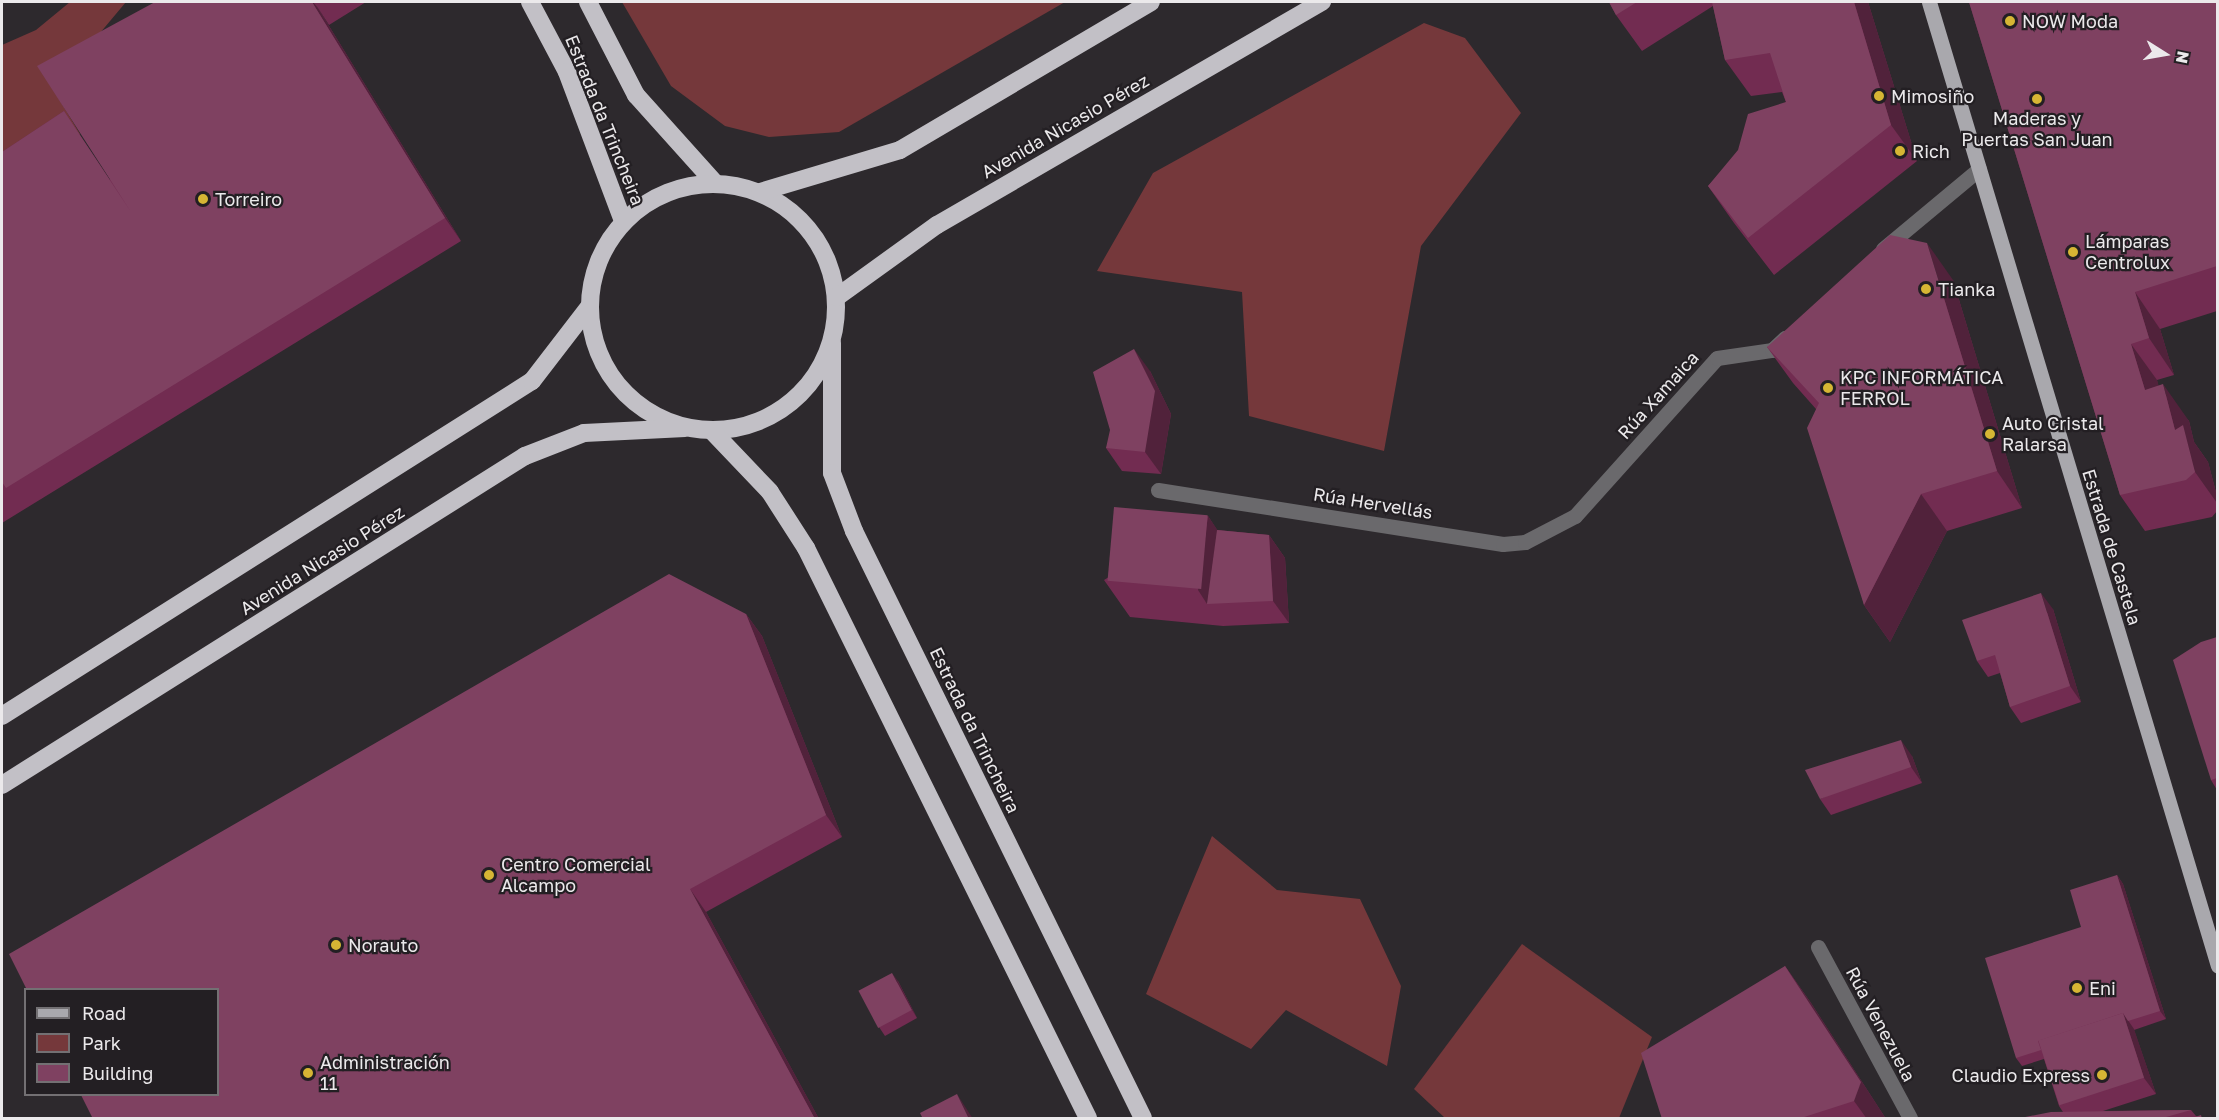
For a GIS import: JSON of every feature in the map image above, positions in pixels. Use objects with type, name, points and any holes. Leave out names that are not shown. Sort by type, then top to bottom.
[{"type":"highway","name":"Estrada da Trincheira","points":[[530,2],[567,72],[623,222]]},
{"type":"highway","name":"Estrada da Trincheira","points":[[588,2],[636,95],[715,183]]},
{"type":"highway","points":[[760,192],[900,150],[1151,2]]},
{"type":"highway","name":"Avenida Nicasio Pérez","points":[[837,297],[937,225],[1322,2]]},
{"type":"highway","points":[[715,183],[760,192],[790,209],[813,234],[829,264],[837,297],[832,343],[814,379],[787,407],[751,425],[712,432],[685,428],[647,412],[616,384],[596,348],[589,307],[598,260],[623,222],[650,200],[681,187],[715,183]]},
{"type":"highway","points":[[2,716],[532,381],[589,307]]},
{"type":"highway","name":"Estrada da Trincheira","points":[[832,343],[832,473],[854,531],[1143,1119]]},
{"type":"highway","name":"Avenida Nicasio Pérez","points":[[2,785],[525,456],[584,433],[685,428]]},
{"type":"highway","points":[[712,432],[770,492],[806,548],[1088,1119]]},
{"type":"main road","name":"Estrada de Castela","points":[[1929,2],[2217,966]]},
{"type":"street","points":[[1867,263],[1979,169]]},
{"type":"street","name":"Rúa Xamaica","points":[[1575,516],[1717,358],[1772,350],[1798,327]]},
{"type":"street","name":"Rúa Hervellás","points":[[1158,490],[1503,544],[1550,534],[1575,516]]},
{"type":"street","name":"Rúa Venezuela","points":[[1818,947],[1910,1119]]},
{"type":"green space","points":[[70,2],[126,2],[53,89],[80,134],[2,185],[2,45],[36,30]]},
{"type":"green space","points":[[622,2],[1065,2],[839,132],[769,137],[725,126],[671,86]]},
{"type":"green space","points":[[1424,23],[1465,38],[1521,113],[1421,246],[1384,451],[1249,416],[1242,292],[1097,271],[1153,173]]},
{"type":"green space","points":[[1212,836],[1277,890],[1360,899],[1401,986],[1387,1066],[1286,1010],[1251,1049],[1146,994]]},
{"type":"green space","points":[[1522,944],[1652,1037],[1619,1118],[1445,1118],[1414,1089]]},
{"type":"building","points":[[155,2],[312,2],[445,218],[6,488],[2,482],[2,152],[64,111],[131,212],[37,66]]},
{"type":"building","points":[[1609,2],[1637,2],[1616,15]]},
{"type":"building","points":[[1712,2],[1854,2],[1891,125],[1748,238],[1708,186],[1738,150],[1748,114],[1786,102],[1770,53],[1725,60]]},
{"type":"building","points":[[1969,2],[2217,2],[2217,266],[2135,292],[2149,338],[2131,344],[2145,390],[2163,384],[2175,430],[2183,425],[2195,472],[2186,480],[2120,495]]},
{"type":"building","points":[[1890,235],[1927,243],[1997,471],[1921,494],[1864,605],[1807,428],[1819,403],[1767,347]]},
{"type":"building","points":[[1134,349],[1155,391],[1145,452],[1106,448],[1110,430],[1093,372]]},
{"type":"building","points":[[1114,507],[1208,515],[1201,589],[1108,581]]},
{"type":"building","points":[[1217,530],[1269,535],[1273,601],[1207,604]]},
{"type":"building","name":"Centro Comercial Alcampo","points":[[669,574],[746,614],[826,815],[690,889],[815,1119],[93,1119],[82,1096],[219,1096],[219,988],[26,988],[9,954]]},
{"type":"building","points":[[2041,593],[2070,686],[2010,707],[1995,655],[1977,661],[1962,620]]},
{"type":"building","points":[[2217,637],[2217,778],[2211,780],[2173,660],[2201,642]]},
{"type":"building","points":[[1901,740],[1911,767],[1820,799],[1805,770]]},
{"type":"building","name":"Eni","points":[[2117,875],[2160,1011],[2128,1021],[2123,1013],[2038,1041],[2041,1050],[2016,1058],[1985,958],[2081,927],[2070,890]]},
{"type":"building","points":[[1785,966],[1861,1082],[1854,1101],[1798,1119],[1662,1119],[1641,1053]]},
{"type":"building","points":[[892,973],[912,1010],[878,1028],[858,991]]},
{"type":"building","name":"Claudio Express","points":[[2123,1013],[2144,1078],[2059,1105],[2038,1041]]},
{"type":"building","points":[[957,1094],[969,1119],[923,1119],[920,1113]]},
{"type":"building","points":[[2191,1110],[2159,1119],[2015,1119],[2051,1112]]},
{"type":"building","points":[[2201,1115],[2202,1119],[2189,1119]]},
{"type":"place","name":"NOW Moda","points":[[2010,21]]},
{"type":"place","name":"Mimosiño","points":[[1879,96]]},
{"type":"place","name":"Maderas y Puertas San Juan","points":[[2037,99]]},
{"type":"place","name":"Rich","points":[[1900,151]]},
{"type":"place","name":"Torreiro","points":[[203,199]]},
{"type":"place","name":"Lámparas Centrolux","points":[[2073,252]]},
{"type":"place","name":"Tianka","points":[[1926,289]]},
{"type":"place","name":"KPC INFORMÁTICA FERROL","points":[[1828,388]]},
{"type":"place","name":"Auto Cristal Ralarsa","points":[[1990,434]]},
{"type":"place","name":"Centro Comercial Alcampo","points":[[489,875]]},
{"type":"place","name":"Norauto","points":[[336,945]]},
{"type":"place","name":"Eni","points":[[2077,988]]},
{"type":"place","name":"Administración 11","points":[[308,1073]]},
{"type":"place","name":"Claudio Express","points":[[2102,1075]]}]
